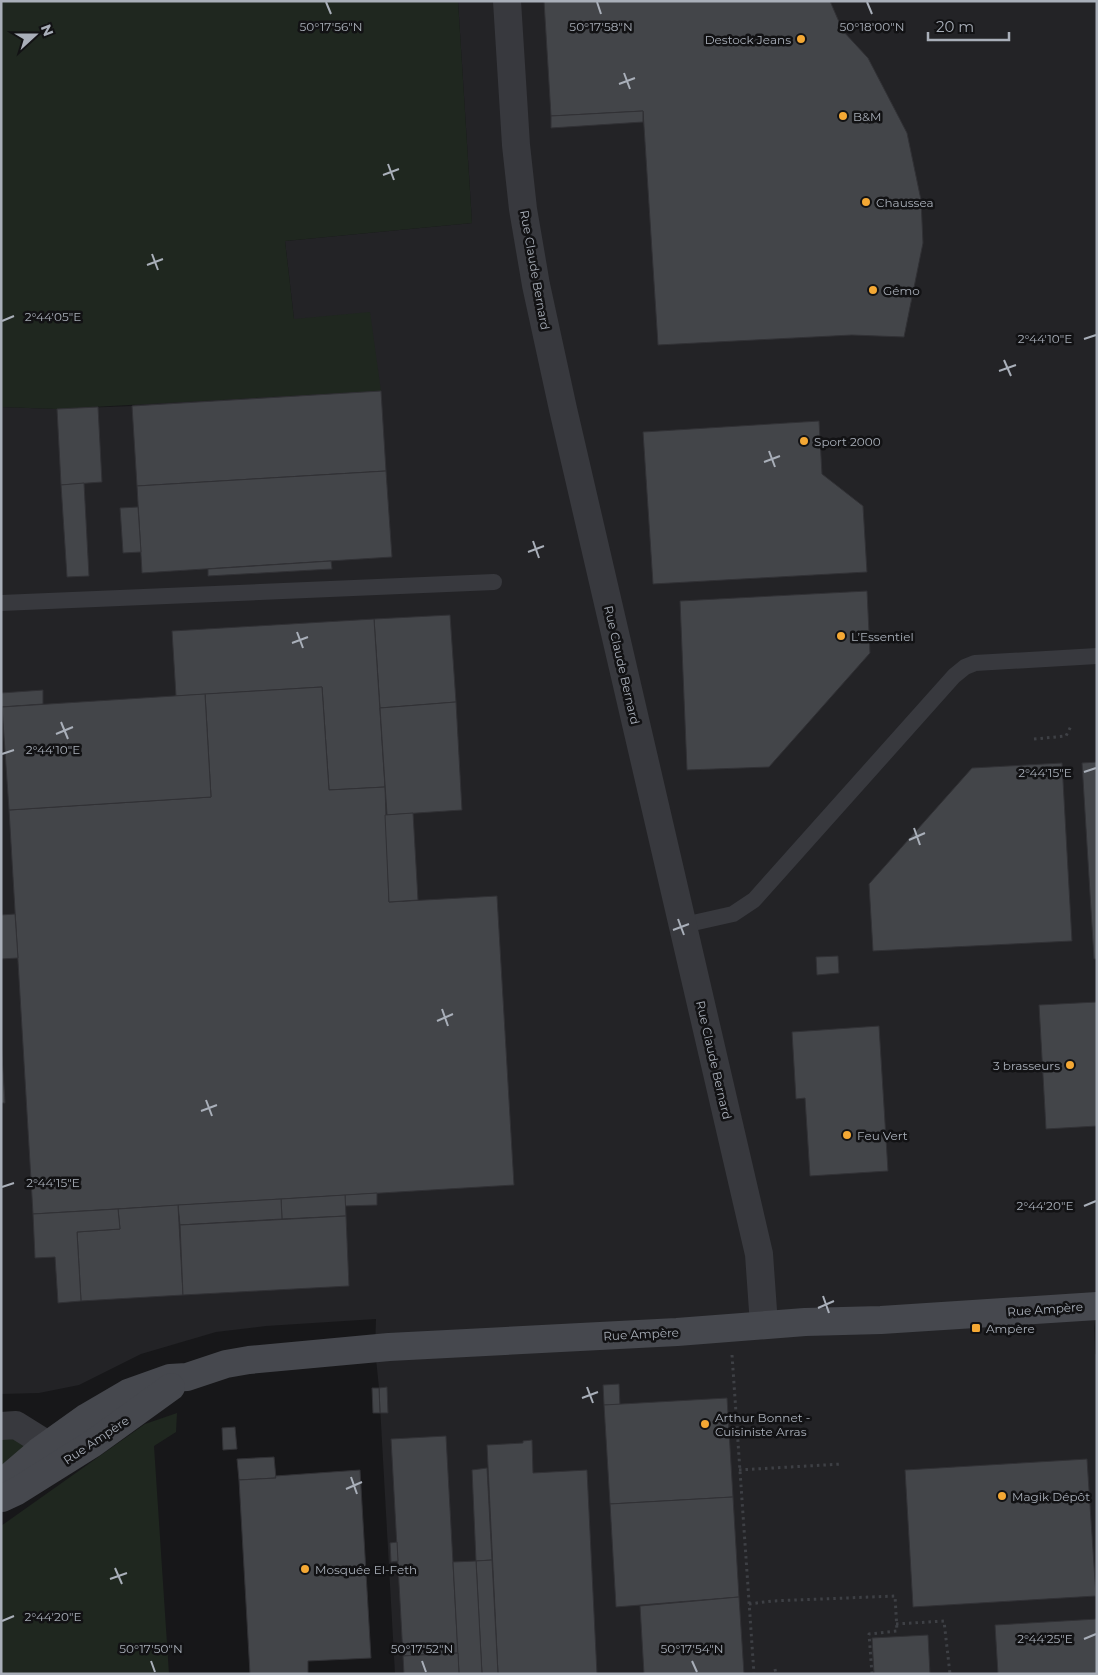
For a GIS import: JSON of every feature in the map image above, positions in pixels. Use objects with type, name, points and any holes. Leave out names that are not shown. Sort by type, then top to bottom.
[{"type":"street","name":"Rue Claude Bernard","points":[[507,1],[519,176],[536,285],[565,419],[759,1254],[764,1325]]},
{"type":"street","name":"Rue Ampère","points":[[1,1484],[48,1445],[86,1417],[128,1393],[170,1378],[187,1377],[226,1364],[249,1360],[354,1350],[1097,1306]]},
{"type":"street","name":"Rue Ampère","points":[[1,1498],[17,1491],[92,1444],[187,1377]]},
{"type":"street","points":[[8,1426],[48,1445],[37,1479]]},
{"type":"lane","points":[[1,604],[494,582]]},
{"type":"lane","points":[[684,925],[734,914],[754,900],[954,676],[965,667],[986,662],[1097,656]]},
{"type":"path","points":[[1034,740],[1066,736],[1071,726]]},
{"type":"path","points":[[732,1347],[754,1674]]},
{"type":"path","points":[[739,1470],[841,1464]]},
{"type":"path","points":[[749,1604],[772,1601],[895,1596],[897,1631],[869,1634],[872,1674]]},
{"type":"path","points":[[896,1624],[944,1621],[950,1674]]},
{"type":"path","points":[[775,1669],[776,1674]]},
{"type":"shaded area","points":[[1,1],[458,1],[472,223],[285,241],[294,319],[370,312],[381,391],[57,409],[1,407]]},
{"type":"shaded area","points":[[458,1],[1097,1],[1097,1303],[1094,1328],[1095,1354],[1097,1355],[1097,1674],[395,1674],[379,1388],[375,1349],[376,1319],[266,1326],[216,1332],[141,1354],[79,1385],[39,1393],[1,1394],[1,407],[57,409],[132,406],[294,319],[285,241],[472,223]]},
{"type":"shaded area","points":[[177,1413],[176,1432],[154,1446],[169,1674],[1,1674],[1,1526],[145,1424]]},
{"type":"shaded area","points":[[12,1432],[27,1447],[1,1469],[1,1435]]},
{"type":"building","points":[[544,1],[830,1],[843,31],[868,58],[907,133],[921,200],[923,243],[904,337],[852,335],[658,345],[643,111],[551,116]]},
{"type":"building","points":[[643,111],[643,122],[551,128],[551,116]]},
{"type":"building","points":[[381,391],[386,471],[137,486],[132,406]]},
{"type":"building","points":[[98,407],[102,482],[61,485],[57,409]]},
{"type":"building","points":[[819,421],[822,474],[863,506],[867,572],[653,584],[643,432]]},
{"type":"building","points":[[386,471],[392,557],[142,573],[137,486]]},
{"type":"building","points":[[84,483],[89,576],[67,577],[61,485]]},
{"type":"building","points":[[138,507],[141,552],[123,553],[120,508]]},
{"type":"building","points":[[331,561],[332,569],[208,576],[208,569]]},
{"type":"building","points":[[867,591],[870,653],[769,767],[687,770],[680,601]]},
{"type":"building","points":[[450,615],[456,702],[380,708],[374,619]]},
{"type":"building","points":[[374,619],[385,787],[329,790],[322,687],[176,696],[172,631]]},
{"type":"building","points":[[322,687],[329,790],[385,787],[389,902],[497,896],[514,1185],[33,1214],[9,810],[211,797],[205,694]]},
{"type":"building","points":[[43,690],[43,704],[1,707],[1,693]]},
{"type":"building","points":[[205,694],[211,797],[9,810],[2,707]]},
{"type":"building","points":[[456,702],[462,810],[387,815],[380,708]]},
{"type":"building","points":[[1097,762],[1097,959],[1094,959],[1082,763]]},
{"type":"building","points":[[1062,763],[1072,941],[873,951],[869,884],[972,768]]},
{"type":"building","points":[[413,813],[418,900],[389,902],[385,815]]},
{"type":"building","points":[[15,914],[18,958],[1,959],[1,915]]},
{"type":"building","points":[[838,956],[839,973],[817,975],[816,957]]},
{"type":"building","name":"3 brasseurs","points":[[1097,1002],[1097,1126],[1046,1129],[1039,1005]]},
{"type":"building","name":"Feu Vert","points":[[879,1026],[888,1171],[810,1176],[805,1098],[796,1099],[792,1032]]},
{"type":"building","points":[[1,1040],[5,1103],[1,1103]]},
{"type":"building","points":[[377,1193],[377,1205],[345,1206],[345,1195]]},
{"type":"building","points":[[345,1195],[346,1216],[282,1219],[281,1199]]},
{"type":"building","points":[[281,1199],[282,1219],[180,1225],[178,1205]]},
{"type":"building","points":[[178,1205],[183,1295],[81,1301],[77,1232],[120,1229],[118,1209]]},
{"type":"building","points":[[118,1209],[120,1229],[77,1232],[81,1301],[58,1303],[55,1257],[35,1258],[33,1214]]},
{"type":"building","points":[[346,1216],[349,1286],[183,1295],[180,1225]]},
{"type":"building","points":[[619,1384],[620,1405],[604,1405],[603,1385]]},
{"type":"building","points":[[387,1387],[388,1413],[380,1413],[379,1388]]},
{"type":"building","points":[[372,1388],[379,1388],[380,1413],[373,1413]]},
{"type":"building","points":[[727,1398],[733,1497],[610,1504],[604,1405]]},
{"type":"building","points":[[235,1427],[237,1449],[223,1450],[222,1428]]},
{"type":"building","points":[[446,1436],[458,1653],[403,1656],[391,1439]]},
{"type":"building","points":[[532,1440],[533,1473],[587,1470],[597,1674],[498,1674],[487,1445],[523,1443],[523,1441]]},
{"type":"building","points":[[274,1457],[276,1478],[239,1480],[237,1459]]},
{"type":"building","points":[[1087,1459],[1096,1596],[913,1607],[905,1470]]},
{"type":"building","points":[[487,1468],[492,1560],[476,1561],[472,1470]]},
{"type":"building","name":"Mosquée El-Feth","points":[[360,1470],[371,1658],[308,1661],[308,1674],[250,1674],[239,1480]]},
{"type":"building","points":[[733,1497],[739,1597],[616,1607],[610,1504]]},
{"type":"building","points":[[397,1542],[398,1561],[391,1562],[390,1543]]},
{"type":"building","points":[[492,1560],[498,1674],[482,1674],[476,1561]]},
{"type":"building","points":[[476,1561],[482,1674],[459,1674],[453,1562]]},
{"type":"building","points":[[739,1597],[744,1674],[644,1674],[640,1606]]},
{"type":"building","points":[[1097,1619],[1097,1674],[998,1674],[995,1625]]},
{"type":"building","points":[[928,1635],[930,1674],[874,1674],[872,1638]]},
{"type":"building","points":[[458,1653],[459,1674],[404,1674],[403,1656]]},
{"type":"place","name":"Destock Jeans","points":[[801,39]]},
{"type":"place","name":"B&M","points":[[843,116]]},
{"type":"place","name":"Chaussea","points":[[866,202]]},
{"type":"place","name":"Gémo","points":[[873,290]]},
{"type":"place","name":"Sport 2000","points":[[804,441]]},
{"type":"place","name":"L’Essentiel","points":[[841,636]]},
{"type":"place","name":"3 brasseurs","points":[[1070,1065]]},
{"type":"place","name":"Feu Vert","points":[[847,1135]]},
{"type":"place","name":"Ampère","points":[[976,1328]]},
{"type":"place","name":"Arthur Bonnet - Cuisiniste Arras","points":[[705,1424]]},
{"type":"place","name":"Magik Dépôt","points":[[1002,1496]]},
{"type":"place","name":"Mosquée El-Feth","points":[[305,1569]]}]
